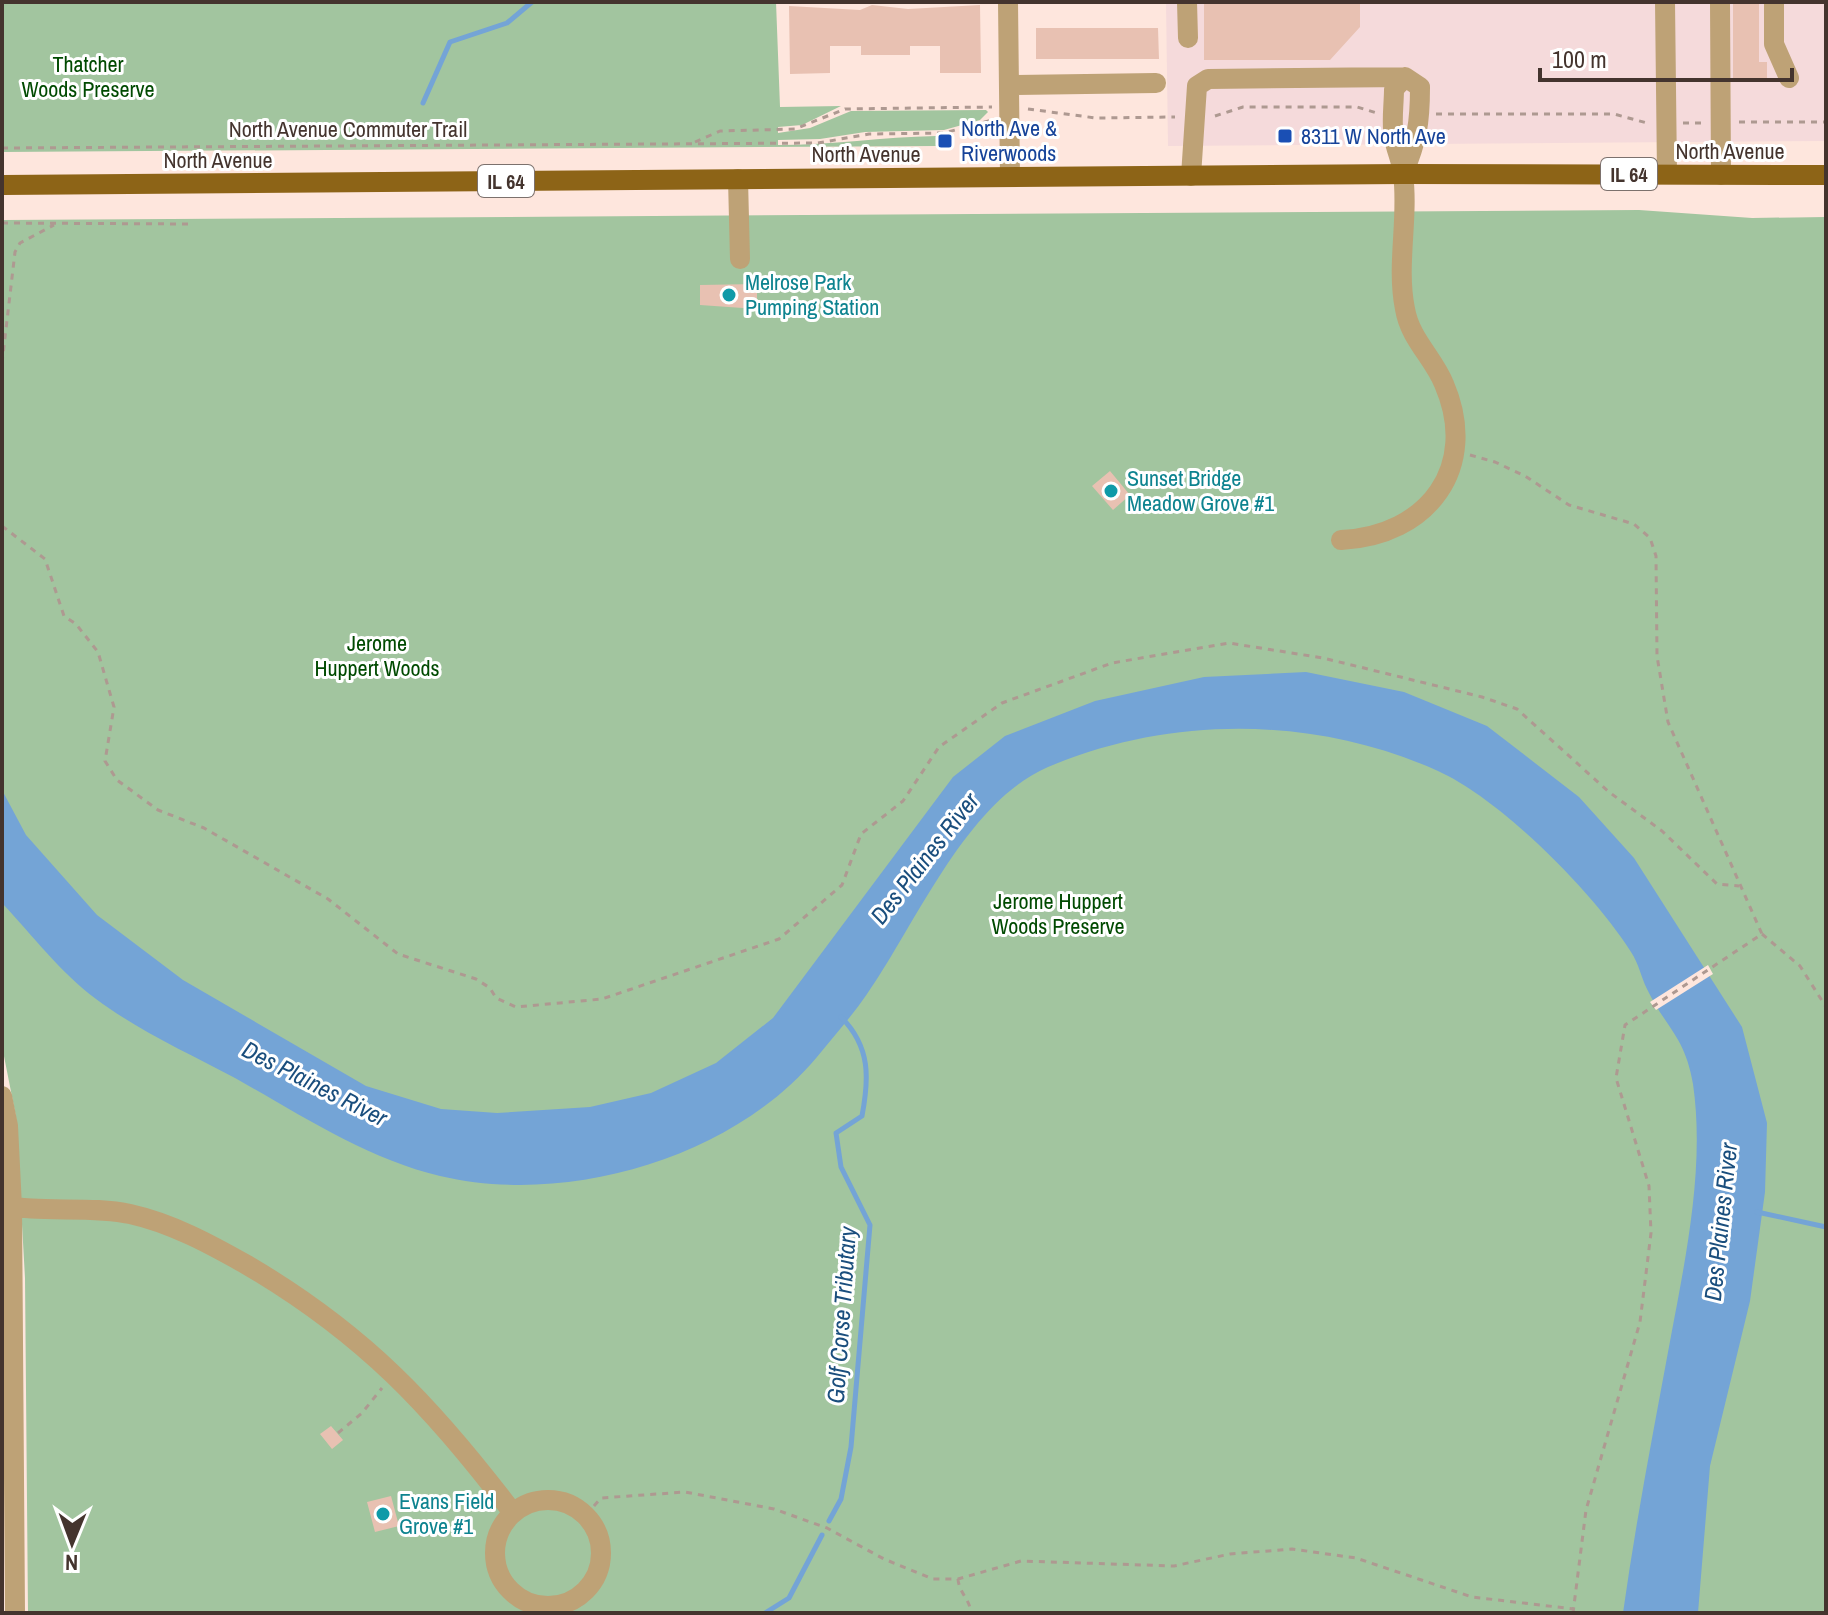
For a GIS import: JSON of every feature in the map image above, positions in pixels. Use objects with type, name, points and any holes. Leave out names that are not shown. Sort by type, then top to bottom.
[{"type":"main road","name":"North Avenue","points":[[2,185],[1403,174],[1826,175]]},
{"type":"street","points":[[1008,2],[1010,177]]},
{"type":"street","points":[[1187,2],[1188,38]]},
{"type":"street","points":[[1665,2],[1667,174]]},
{"type":"street","points":[[1720,2],[1721,175]]},
{"type":"street","points":[[1774,2],[1774,44],[1789,78]]},
{"type":"street","points":[[1191,176],[1197,86],[1208,79],[1405,77],[1394,89],[1393,137],[1403,174],[1405,310],[1415,338],[1443,381],[1452,404],[1455,451],[1446,480],[1413,520],[1376,537],[1341,540]]},
{"type":"street","points":[[1009,85],[1156,83]]},
{"type":"street","points":[[738,179],[740,259]]},
{"type":"street","points":[[2,1096],[8,1126],[5,1208],[15,1613]]},
{"type":"street","points":[[5,1208],[110,1210],[164,1224],[297,1296],[395,1373],[447,1427],[513,1513]]},
{"type":"street","points":[[544,1500],[560,1501],[586,1515],[598,1534],[602,1552],[591,1586],[578,1598],[562,1605],[544,1607],[526,1603],[511,1593],[500,1578],[495,1562],[495,1544],[501,1527],[513,1513],[544,1500]]},
{"type":"path","name":"North Avenue Commuter Trail","points":[[695,142],[720,131],[795,129],[836,111],[860,107],[997,107]]},
{"type":"path","points":[[1208,116],[1222,116],[1243,107],[1357,107],[1383,115]]},
{"type":"path","points":[[1021,108],[1096,118],[1185,117]]},
{"type":"path","points":[[1020,114],[1046,110]]},
{"type":"path","points":[[1431,114],[1614,114],[1638,122],[1657,123]]},
{"type":"path","name":"North Avenue Commuter Trail","points":[[2,148],[818,143],[869,134],[944,133],[991,120]]},
{"type":"path","points":[[1734,122],[1826,122]]},
{"type":"path","points":[[1678,123],[1713,123]]},
{"type":"path","points":[[2,223],[192,224]]},
{"type":"path","points":[[2,363],[15,252],[20,243],[55,224]]},
{"type":"path","points":[[1455,451],[1495,462],[1569,505],[1634,524],[1650,538],[1656,556],[1657,656],[1668,722],[1762,934],[1800,966],[1826,1007]]},
{"type":"path","points":[[2,526],[45,559],[64,616],[76,624],[98,652],[114,707],[105,761],[117,780],[158,810],[204,828],[328,899],[398,954],[476,979],[490,988],[496,998],[516,1007],[602,999],[779,939],[842,885],[861,834],[903,801],[939,747],[1002,703],[1112,663],[1229,643],[1323,658],[1482,697],[1517,709],[1609,792],[1662,831],[1717,884],[1739,886]]},
{"type":"path","points":[[586,1515],[601,1498],[685,1492],[774,1509],[827,1528],[884,1559],[933,1579],[958,1579],[1021,1561],[1174,1566],[1230,1554],[1292,1549],[1356,1558],[1472,1597],[1574,1611],[1586,1510],[1640,1322],[1651,1233],[1649,1186],[1616,1078],[1625,1025],[1762,934]]},
{"type":"path","points":[[338,1433],[362,1413],[395,1373]]},
{"type":"path","points":[[958,1579],[958,1591],[971,1606],[971,1613]]},
{"type":"shaded area","points":[[1166,2],[1826,2],[1826,141],[1168,146]]},
{"type":"green space","name":"Thatcher Woods Preserve","points":[[2,2],[776,2],[780,107],[841,106],[802,125],[778,127],[778,133],[810,128],[851,111],[988,112],[980,120],[944,130],[865,132],[820,139],[778,140],[778,145],[798,145],[936,136],[937,146],[2,152]]},
{"type":"green space","name":"Jerome Huppert Woods Preserve","points":[[1639,210],[1752,218],[1826,217],[1826,1613],[28,1613],[25,1278],[16,1117],[2,1046],[2,220]]},
{"type":"water","name":"Des Plaines River","points":[[1306,672],[1404,692],[1487,726],[1579,797],[1634,858],[1742,1027],[1767,1123],[1765,1192],[1750,1301],[1710,1466],[1698,1613],[1623,1613],[1692,1211],[1696,1115],[1693,1084],[1685,1054],[1647,989],[1634,957],[1615,928],[1571,876],[1490,803],[1438,771],[1391,753],[1343,740],[1293,732],[1243,729],[1193,731],[1144,738],[1095,750],[1048,767],[1019,784],[992,807],[968,836],[945,867],[861,1002],[817,1057],[782,1093],[740,1123],[694,1147],[644,1166],[593,1178],[541,1184],[489,1184],[440,1176],[386,1159],[334,1134],[112,1011],[71,978],[2,903],[2,790],[26,835],[97,915],[183,980],[366,1086],[441,1109],[497,1113],[590,1107],[651,1093],[716,1063],[773,1018],[953,777],[1005,736],[1095,701],[1204,677]]},
{"type":"pier","points":[[1708,965],[1713,974],[1656,1010],[1650,1002]]},
{"type":"building","points":[[1204,2],[1360,2],[1360,27],[1330,60],[1204,60]]},
{"type":"building","points":[[1733,2],[1759,2],[1759,62],[1767,62],[1767,81],[1733,81]]},
{"type":"building","points":[[872,5],[908,9],[980,5],[981,73],[940,73],[940,46],[910,46],[910,55],[861,55],[861,46],[830,46],[830,73],[790,74],[789,6],[860,10]]},
{"type":"building","points":[[1036,28],[1158,28],[1159,59],[1036,59]]},
{"type":"building","name":"Melrose Park Pumping Station","points":[[757,284],[757,309],[700,305],[700,285]]},
{"type":"building","name":"Sunset Bridge Meadow Grove #1","points":[[1110,471],[1130,495],[1113,510],[1092,486]]},
{"type":"building","points":[[331,1426],[343,1440],[332,1449],[320,1434]]},
{"type":"building","name":"Evans Field Grove #1","points":[[391,1496],[399,1526],[375,1532],[367,1502]]},
{"type":"waterway","points":[[423,103],[450,42],[507,23],[532,2]]},
{"type":"waterway","name":"Golf Corse Tributary","points":[[829,1521],[841,1499],[851,1447],[870,1225],[841,1167],[836,1133],[862,1116],[866,1089],[863,1052],[851,1028],[841,1017]]},
{"type":"waterway","points":[[1757,1212],[1826,1227]]},
{"type":"waterway","name":"Golf Corse Tributary","points":[[765,1613],[789,1598],[822,1535]]},
{"type":"place","name":"8311 W North Ave","points":[[1285,136]]},
{"type":"place","name":"North Ave & Riverwoods","points":[[945,141]]},
{"type":"place","name":"Melrose Park Pumping Station","points":[[729,295]]},
{"type":"place","name":"Sunset Bridge Meadow Grove #1","points":[[1111,491]]},
{"type":"place","name":"Evans Field Grove #1","points":[[383,1514]]},
{"type":"park label","name":"Jerome Huppert Woods","points":[[377,656]]}]
